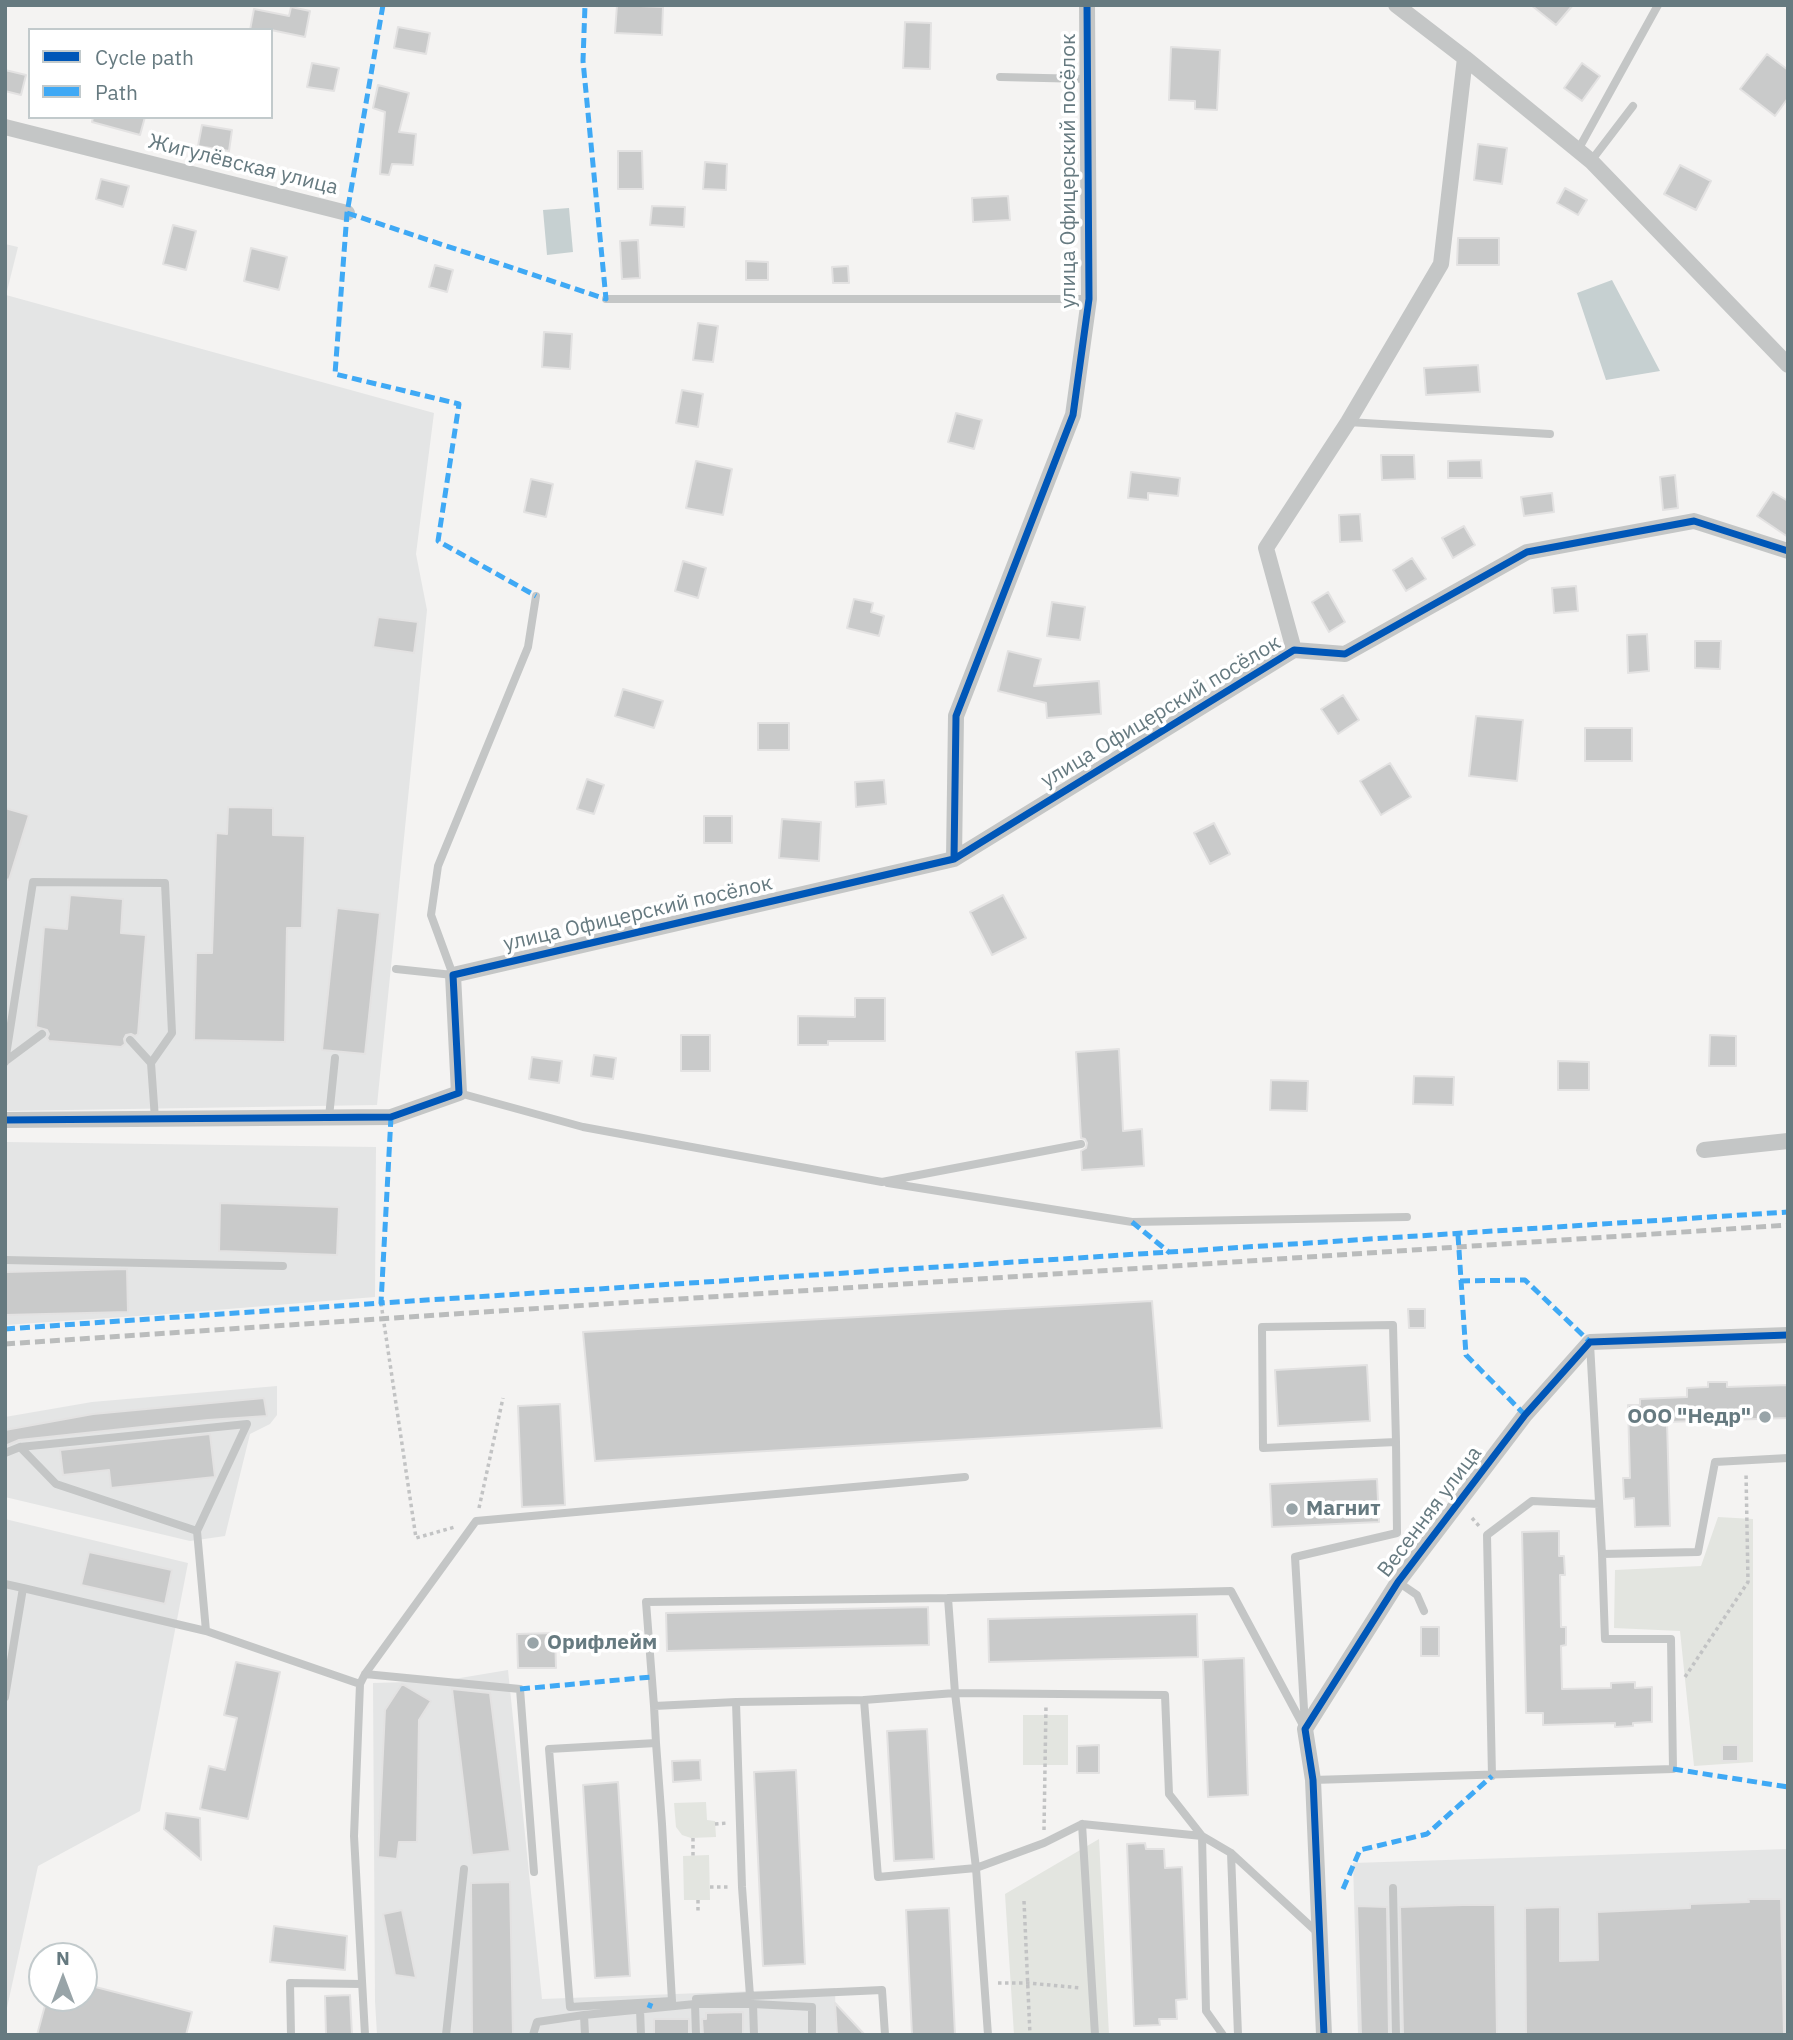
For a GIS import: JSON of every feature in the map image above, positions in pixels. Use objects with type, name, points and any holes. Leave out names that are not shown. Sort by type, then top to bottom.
[{"type":"street","name":"улица Офицерский посёлок","points":[[954,859],[956,716],[1073,415],[1089,299],[1087,5]]},
{"type":"street","points":[[1396,5],[1591,161],[1788,365]]},
{"type":"street","points":[[1294,650],[1266,548],[1348,422],[1441,264],[1465,58]]},
{"type":"street","name":"Жигулёвская улица","points":[[5,127],[347,213]]},
{"type":"street","name":"улица Офицерский посёлок","points":[[453,975],[954,859],[1294,650],[1345,654],[1527,552],[1694,521],[1788,551]]},
{"type":"street","points":[[5,1120],[391,1116],[459,1093],[453,975]]},
{"type":"street","points":[[1703,1150],[1788,1141]]},
{"type":"street","points":[[1590,1342],[1788,1335]]},
{"type":"street","name":"Весенняя улица","points":[[1305,1729],[1398,1583],[1525,1415],[1590,1342]]},
{"type":"street","points":[[1305,1729],[1313,1780],[1324,2035]]},
{"type":"lane","points":[[1577,150],[1658,5]]},
{"type":"lane","points":[[1000,77],[1087,79]]},
{"type":"lane","points":[[1591,161],[1633,106]]},
{"type":"lane","points":[[606,299],[1089,299]]},
{"type":"lane","points":[[1348,422],[1550,434]]},
{"type":"lane","points":[[396,968],[453,975],[430,915],[438,866],[528,647],[536,596]]},
{"type":"lane","points":[[6,1061],[33,882],[165,883],[172,1033],[151,1063]]},
{"type":"lane","points":[[6,1061],[42,1034]]},
{"type":"lane","points":[[130,1040],[151,1063],[155,1119]]},
{"type":"lane","points":[[329,1117],[335,1058]]},
{"type":"lane","points":[[459,1093],[583,1127],[882,1182],[1132,1222],[1407,1217]]},
{"type":"lane","points":[[882,1182],[1081,1144]]},
{"type":"lane","points":[[5,1260],[283,1266]]},
{"type":"lane","points":[[1305,1729],[1296,1557],[1397,1533],[1396,1443],[1392,1325],[1262,1327],[1263,1448],[1396,1443]]},
{"type":"lane","points":[[1313,1780],[1674,1769],[1671,1639],[1605,1639],[1590,1342]]},
{"type":"lane","points":[[5,1453],[20,1447],[247,1424],[197,1531],[206,1631]]},
{"type":"lane","points":[[20,1447],[56,1484],[197,1531]]},
{"type":"lane","points":[[1602,1554],[1698,1552],[1715,1462],[1788,1458]]},
{"type":"lane","points":[[365,2035],[354,1836],[360,1684],[476,1521],[965,1477]]},
{"type":"lane","points":[[1492,1776],[1487,1535],[1532,1501],[1599,1504]]},
{"type":"lane","points":[[1398,1583],[1418,1595],[1423,1611]]},
{"type":"lane","points":[[5,1584],[206,1631],[360,1684]]},
{"type":"lane","points":[[5,1696],[23,1588]]},
{"type":"lane","points":[[672,2001],[646,1602],[1231,1591],[1305,1729]]},
{"type":"lane","points":[[948,1598],[955,1693],[976,1868],[988,2035]]},
{"type":"lane","points":[[365,1674],[520,1689],[534,1872]]},
{"type":"lane","points":[[654,1706],[864,1700],[955,1693],[1165,1695],[1170,1794],[1202,1836],[1231,1853],[1318,1933]]},
{"type":"lane","points":[[864,1700],[878,1877],[976,1868],[1044,1843],[1082,1824],[1202,1836]]},
{"type":"lane","points":[[736,1702],[742,1886],[754,2035]]},
{"type":"lane","points":[[656,1743],[549,1749],[570,2007],[752,2000],[812,2007],[812,2035]]},
{"type":"lane","points":[[1082,1824],[1095,2035]]},
{"type":"lane","points":[[1202,1836],[1206,2011],[1223,2035]]},
{"type":"lane","points":[[1231,1853],[1238,2035]]},
{"type":"lane","points":[[446,2035],[464,1868]]},
{"type":"lane","points":[[1393,1888],[1396,2035]]},
{"type":"lane","points":[[291,2035],[290,1983],[362,1984]]},
{"type":"lane","points":[[533,2035],[537,2022],[584,2015],[881,1990],[885,2035]]},
{"type":"lane","points":[[695,2004],[696,2035]]},
{"type":"lane","points":[[640,2009],[641,2035]]},
{"type":"lane","points":[[584,2015],[585,2035]]},
{"type":"path","points":[[381,1303],[416,1538],[476,1521],[503,1398]]},
{"type":"path","points":[[1672,1696],[1748,1582],[1746,1461]]},
{"type":"path","points":[[1044,1843],[1046,1695]]},
{"type":"path","points":[[693,1838],[693,1856]]},
{"type":"path","points":[[710,1887],[742,1886]]},
{"type":"path","points":[[698,1900],[698,1913]]},
{"type":"path","points":[[1024,1901],[1030,2035]]},
{"type":"path","points":[[985,1983],[1028,1983],[1092,1989]]},
{"type":"shaded area","points":[[569,208],[573,252],[547,255],[543,210]]},
{"type":"shaded area","points":[[5,244],[18,247],[6,295],[434,413],[416,554],[427,610],[377,1105],[5,1111]]},
{"type":"shaded area","points":[[1612,280],[1660,371],[1606,380],[1577,293]]},
{"type":"shaded area","points":[[5,1142],[376,1147],[375,1297],[5,1325]]},
{"type":"shaded area","points":[[277,1386],[277,1415],[270,1424],[250,1434],[225,1536],[190,1541],[5,1497],[5,1417],[92,1402]]},
{"type":"shaded area","points":[[1718,1517],[1753,1519],[1753,1762],[1694,1766],[1680,1631],[1614,1628],[1615,1570],[1701,1566]]},
{"type":"shaded area","points":[[5,1519],[188,1563],[140,1811],[38,1866],[5,2017]]},
{"type":"shaded area","points":[[508,1670],[542,1999],[835,1988],[836,2035],[377,2035],[373,1683],[442,1681]]},
{"type":"shaded area","points":[[1023,1715],[1068,1715],[1068,1765],[1023,1765]]},
{"type":"shaded area","points":[[706,1802],[707,1820],[715,1821],[716,1837],[691,1838],[682,1835],[676,1827],[674,1803]]},
{"type":"shaded area","points":[[1099,1839],[1109,2035],[1014,2035],[1005,1894]]},
{"type":"shaded area","points":[[1788,1849],[1788,2035],[1358,2035],[1353,1863]]},
{"type":"shaded area","points":[[709,1855],[710,1900],[684,1900],[683,1856]]},
{"type":"building","points":[[617,5],[663,7],[662,35],[615,33]]},
{"type":"building","points":[[1531,5],[1573,5],[1556,25]]},
{"type":"building","points":[[291,7],[310,11],[305,37],[273,30],[273,28],[250,28],[254,9],[289,16]]},
{"type":"building","points":[[905,22],[931,23],[930,69],[903,68]]},
{"type":"building","points":[[398,27],[430,33],[426,54],[394,48]]},
{"type":"building","points":[[1171,47],[1220,50],[1217,110],[1195,109],[1195,101],[1169,100]]},
{"type":"building","points":[[1767,54],[1788,70],[1788,98],[1775,116],[1740,89]]},
{"type":"building","points":[[312,63],[339,68],[334,91],[307,87]]},
{"type":"building","points":[[1582,63],[1600,76],[1582,101],[1564,88]]},
{"type":"building","points":[[5,70],[26,75],[21,95],[5,91]]},
{"type":"building","points":[[378,85],[409,93],[399,132],[416,134],[413,165],[392,164],[389,175],[380,174],[385,112],[373,108]]},
{"type":"building","points":[[93,119],[144,119],[140,135],[92,122]]},
{"type":"building","points":[[202,125],[232,130],[229,151],[198,146]]},
{"type":"building","points":[[1478,144],[1507,148],[1502,184],[1474,180]]},
{"type":"building","points":[[618,151],[642,151],[643,189],[618,189]]},
{"type":"building","points":[[705,162],[727,164],[726,190],[703,189]]},
{"type":"building","points":[[1680,165],[1711,181],[1696,210],[1664,194]]},
{"type":"building","points":[[101,179],[129,186],[123,207],[96,199]]},
{"type":"building","points":[[1565,188],[1587,200],[1578,215],[1557,203]]},
{"type":"building","points":[[1008,196],[1010,220],[973,222],[972,198]]},
{"type":"building","points":[[652,206],[685,207],[684,227],[650,225]]},
{"type":"building","points":[[173,225],[196,231],[186,270],[163,264]]},
{"type":"building","points":[[1458,238],[1499,238],[1499,265],[1457,265]]},
{"type":"building","points":[[638,240],[640,278],[622,279],[620,241]]},
{"type":"building","points":[[251,248],[287,257],[279,290],[244,281]]},
{"type":"building","points":[[746,261],[768,262],[768,280],[746,280]]},
{"type":"building","points":[[435,265],[453,270],[447,292],[429,287]]},
{"type":"building","points":[[848,266],[849,283],[833,283],[832,267]]},
{"type":"building","points":[[698,323],[718,326],[713,362],[693,360]]},
{"type":"building","points":[[544,332],[572,334],[570,369],[542,367]]},
{"type":"building","points":[[1478,365],[1480,392],[1426,395],[1424,368]]},
{"type":"building","points":[[682,390],[703,394],[698,427],[676,423]]},
{"type":"building","points":[[956,413],[982,420],[974,449],[948,442]]},
{"type":"building","points":[[1381,455],[1414,455],[1415,479],[1382,480]]},
{"type":"building","points":[[1481,460],[1482,478],[1448,478],[1448,461]]},
{"type":"building","points":[[696,461],[732,469],[723,515],[686,508]]},
{"type":"building","points":[[1131,472],[1180,478],[1178,496],[1148,493],[1148,500],[1128,498]]},
{"type":"building","points":[[1675,475],[1678,508],[1663,510],[1660,477]]},
{"type":"building","points":[[531,479],[553,484],[546,517],[524,512]]},
{"type":"building","points":[[1773,492],[1788,501],[1788,537],[1757,516]]},
{"type":"building","points":[[1552,493],[1554,512],[1524,516],[1521,497]]},
{"type":"building","points":[[1360,514],[1362,541],[1340,542],[1339,515]]},
{"type":"building","points":[[1464,526],[1475,545],[1453,558],[1442,538]]},
{"type":"building","points":[[1412,558],[1426,579],[1406,591],[1393,570]]},
{"type":"building","points":[[683,561],[706,568],[698,598],[675,591]]},
{"type":"building","points":[[1576,586],[1578,611],[1554,613],[1552,588]]},
{"type":"building","points":[[1328,592],[1345,622],[1329,632],[1312,602]]},
{"type":"building","points":[[854,599],[873,603],[871,612],[884,616],[879,636],[847,628]]},
{"type":"building","points":[[1052,602],[1085,607],[1080,640],[1047,636]]},
{"type":"building","points":[[378,617],[418,622],[414,653],[373,647]]},
{"type":"building","points":[[1647,634],[1649,671],[1628,673],[1627,635]]},
{"type":"building","points":[[1695,641],[1721,641],[1720,669],[1695,668]]},
{"type":"building","points":[[1008,651],[1041,659],[1034,686],[1099,681],[1101,714],[1047,718],[1046,703],[998,691]]},
{"type":"building","points":[[623,689],[663,701],[654,728],[615,716]]},
{"type":"building","points":[[1343,695],[1359,720],[1338,734],[1321,709]]},
{"type":"building","points":[[1476,716],[1523,720],[1517,781],[1469,776]]},
{"type":"building","points":[[758,723],[789,723],[789,750],[758,750]]},
{"type":"building","points":[[1585,728],[1632,728],[1632,761],[1585,761]]},
{"type":"building","points":[[1390,763],[1411,797],[1381,815],[1360,781]]},
{"type":"building","points":[[587,779],[604,785],[594,814],[577,809]]},
{"type":"building","points":[[884,780],[886,804],[856,807],[855,782]]},
{"type":"building","points":[[228,807],[273,808],[273,835],[305,836],[302,928],[287,928],[285,1042],[194,1040],[196,953],[212,953],[216,833],[227,834]]},
{"type":"building","points":[[5,808],[29,815],[9,880],[5,879]]},
{"type":"building","points":[[704,816],[732,816],[732,843],[704,843]]},
{"type":"building","points":[[782,819],[821,822],[819,861],[779,858]]},
{"type":"building","points":[[1214,823],[1230,854],[1210,864],[1194,833]]},
{"type":"building","points":[[70,895],[123,899],[121,933],[146,935],[138,1034],[126,1035],[125,1044],[121,1047],[49,1041],[47,1030],[36,1027],[44,927],[67,929]]},
{"type":"building","points":[[1003,895],[1026,938],[992,955],[970,912]]},
{"type":"building","points":[[337,908],[380,913],[365,1054],[322,1050]]},
{"type":"building","points":[[855,998],[885,998],[885,1041],[828,1041],[828,1045],[798,1045],[798,1016],[855,1017]]},
{"type":"building","points":[[681,1035],[710,1035],[710,1071],[681,1071]]},
{"type":"building","points":[[1710,1035],[1736,1036],[1736,1066],[1709,1066]]},
{"type":"building","points":[[1119,1049],[1123,1131],[1142,1129],[1144,1166],[1082,1170],[1081,1151],[1086,1148],[1087,1143],[1081,1138],[1076,1052]]},
{"type":"building","points":[[594,1055],[616,1058],[613,1079],[591,1076]]},
{"type":"building","points":[[532,1057],[562,1061],[559,1083],[529,1079]]},
{"type":"building","points":[[1558,1061],[1589,1062],[1589,1090],[1558,1090]]},
{"type":"building","points":[[1414,1076],[1454,1077],[1453,1105],[1413,1104]]},
{"type":"building","points":[[1271,1080],[1308,1081],[1307,1111],[1270,1110]]},
{"type":"building","points":[[220,1203],[339,1207],[337,1255],[219,1251]]},
{"type":"building","points":[[127,1269],[128,1312],[5,1315],[5,1272]]},
{"type":"building","points":[[1152,1301],[1162,1428],[595,1461],[583,1332]]},
{"type":"building","points":[[1408,1309],[1425,1309],[1425,1328],[1409,1328]]},
{"type":"building","points":[[1367,1365],[1370,1421],[1278,1426],[1275,1370]]},
{"type":"building","points":[[1708,1382],[1727,1382],[1727,1387],[1788,1385],[1788,1418],[1667,1422],[1670,1526],[1635,1527],[1634,1498],[1624,1499],[1623,1478],[1630,1478],[1628,1405],[1640,1405],[1640,1399],[1687,1397],[1687,1388],[1708,1387]]},
{"type":"building","points":[[264,1398],[267,1416],[19,1440],[5,1446],[5,1430],[93,1414]]},
{"type":"building","points":[[560,1404],[565,1505],[522,1507],[518,1406]]},
{"type":"building","points":[[210,1434],[215,1477],[111,1488],[109,1470],[63,1475],[60,1450]]},
{"type":"building","points":[[1377,1479],[1379,1522],[1272,1527],[1270,1484]]},
{"type":"building","points":[[1559,1531],[1559,1556],[1564,1556],[1565,1575],[1560,1575],[1561,1627],[1566,1627],[1566,1645],[1561,1646],[1562,1689],[1611,1688],[1611,1683],[1635,1682],[1635,1688],[1652,1687],[1652,1722],[1615,1727],[1615,1723],[1543,1725],[1543,1713],[1526,1713],[1522,1532]]},
{"type":"building","points":[[89,1552],[172,1570],[165,1604],[81,1585]]},
{"type":"building","points":[[928,1607],[929,1645],[667,1651],[666,1613]]},
{"type":"building","points":[[1197,1614],[1198,1657],[989,1662],[988,1619]]},
{"type":"building","points":[[1421,1627],[1439,1627],[1439,1656],[1421,1656]]},
{"type":"building","points":[[555,1633],[556,1668],[518,1668],[517,1634]]},
{"type":"building","points":[[1244,1658],[1248,1795],[1208,1797],[1203,1660]]},
{"type":"building","points":[[236,1662],[280,1672],[248,1819],[200,1809],[209,1766],[225,1770],[237,1718],[224,1715]]},
{"type":"building","points":[[402,1684],[431,1701],[419,1720],[417,1842],[399,1842],[397,1859],[378,1857],[385,1710]]},
{"type":"building","points":[[452,1689],[490,1693],[510,1851],[472,1855]]},
{"type":"building","points":[[927,1729],[934,1859],[894,1861],[887,1731]]},
{"type":"building","points":[[1099,1745],[1099,1773],[1077,1773],[1077,1746]]},
{"type":"building","points":[[1722,1745],[1738,1745],[1738,1761],[1722,1761]]},
{"type":"building","points":[[700,1760],[701,1780],[673,1782],[672,1761]]},
{"type":"building","points":[[796,1770],[805,1964],[763,1966],[754,1772]]},
{"type":"building","points":[[618,1782],[630,1976],[595,1978],[583,1785]]},
{"type":"building","points":[[166,1813],[200,1818],[201,1860],[164,1829]]},
{"type":"building","points":[[1145,1843],[1146,1849],[1164,1849],[1165,1868],[1182,1867],[1187,1999],[1176,2000],[1177,2019],[1159,2019],[1160,2025],[1134,2026],[1127,1844]]},
{"type":"building","points":[[510,1882],[513,2035],[472,2035],[471,1883]]},
{"type":"building","points":[[1748,1899],[1781,1899],[1784,2035],[1526,2035],[1525,1908],[1560,1907],[1560,1961],[1598,1960],[1597,1912],[1690,1908],[1690,1904],[1749,1902]]},
{"type":"building","points":[[1495,1905],[1497,2035],[1403,2035],[1400,1907]]},
{"type":"building","points":[[1357,1906],[1387,1907],[1389,2035],[1361,2035]]},
{"type":"building","points":[[949,1908],[955,2035],[912,2035],[906,1910]]},
{"type":"building","points":[[402,1910],[416,1978],[395,1975],[383,1914]]},
{"type":"building","points":[[274,1926],[347,1936],[345,1970],[270,1962]]},
{"type":"building","points":[[98,1988],[192,2012],[186,2035],[37,2035],[43,2012],[98,2012]]},
{"type":"building","points":[[350,1995],[352,2035],[326,2035],[325,1996]]},
{"type":"building","points":[[835,2003],[865,2035],[837,2035]]},
{"type":"building","points":[[743,2012],[743,2035],[703,2035],[702,2019],[706,2019],[706,2013]]},
{"type":"building","points":[[654,2019],[689,2019],[689,2035],[654,2035]]},
{"type":"railway","points":[[5,1344],[1788,1225]]},
{"type":"marked path","points":[[383,5],[347,213],[335,374],[459,404],[438,541],[536,596]]},
{"type":"marked path","points":[[347,213],[606,299],[583,61],[585,5]]},
{"type":"marked path","points":[[391,1117],[381,1303],[1788,1212]]},
{"type":"marked path","points":[[1132,1222],[1170,1253]]},
{"type":"marked path","points":[[1458,1235],[1466,1355],[1525,1415]]},
{"type":"marked path","points":[[1460,1281],[1525,1280],[1590,1342]]},
{"type":"marked path","points":[[5,1329],[381,1303]]},
{"type":"marked path","points":[[520,1689],[651,1677]]},
{"type":"marked path","points":[[1673,1769],[1788,1787]]},
{"type":"marked path","points":[[1343,1889],[1360,1850],[1427,1834],[1492,1776]]},
{"type":"marked path","points":[[649,2008],[651,2003]]},
{"type":"cycle path","points":[[954,859],[956,716],[1073,415],[1089,299],[1087,5]]},
{"type":"cycle path","points":[[5,1120],[391,1117],[459,1093],[453,975],[954,859],[1294,650],[1345,654],[1527,552],[1694,521],[1788,551]]},
{"type":"cycle path","points":[[1324,2035],[1313,1780],[1305,1729],[1398,1582],[1525,1415],[1590,1342],[1788,1335]]},
{"type":"place","name":"ООО \"Недр\"","points":[[1765,1417]]},
{"type":"place","name":"Магнит","points":[[1292,1509]]},
{"type":"place","name":"Орифлейм","points":[[533,1643]]}]
